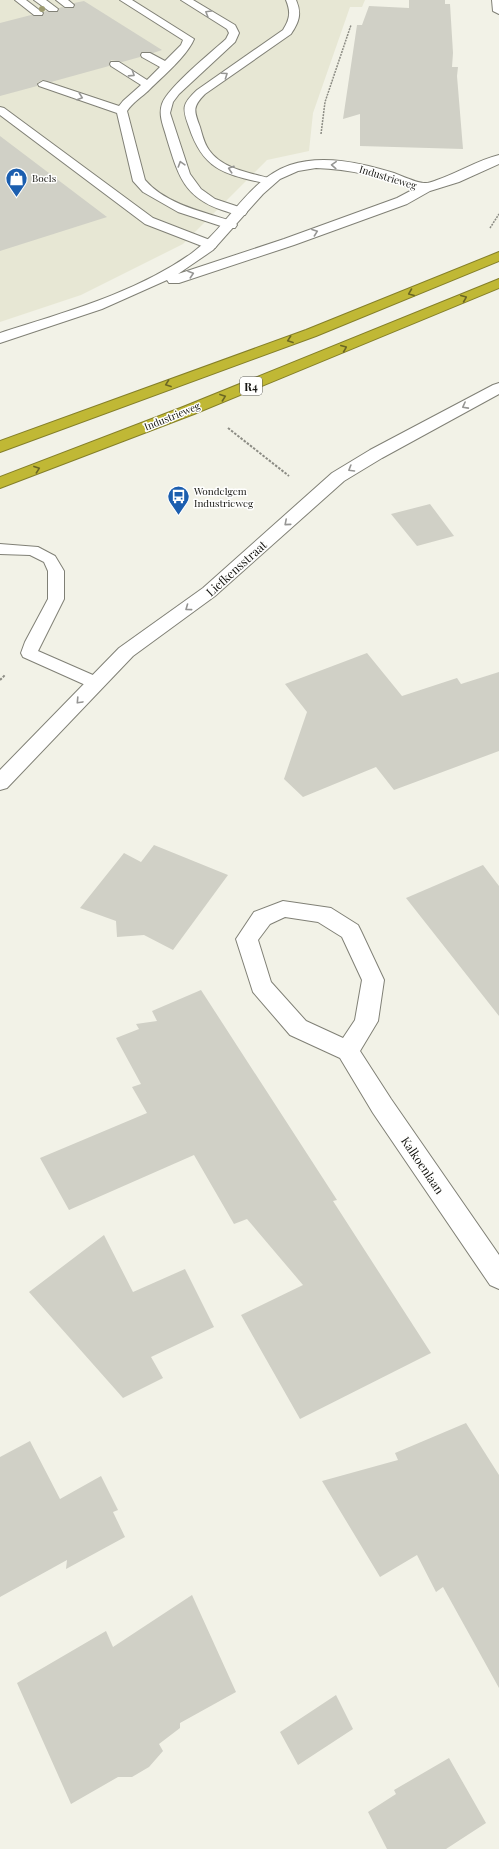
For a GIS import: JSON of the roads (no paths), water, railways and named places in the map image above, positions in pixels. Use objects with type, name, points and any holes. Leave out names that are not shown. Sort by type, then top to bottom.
[{"type":"highway","name":"R4","points":[[0,447],[311,333],[499,256]]},
{"type":"highway","name":"Industrieweg","points":[[0,483],[92,449],[268,380],[499,283]]},
{"type":"street","points":[[498,0],[499,12]]},
{"type":"street","points":[[425,188],[454,179],[499,159]]},
{"type":"street","name":"Industrieweg","points":[[101,304],[150,283],[189,262],[211,245],[231,225],[258,191],[268,181],[281,173],[301,166],[348,166],[373,170],[425,188]]},
{"type":"street","name":"Industrieweg","points":[[0,338],[288,242],[402,201],[425,188]]},
{"type":"street","name":"Liefkensstraat","points":[[0,783],[126,652],[209,592],[338,477],[376,454],[499,388]]},
{"type":"street","points":[[283,909],[323,914],[350,931],[373,980],[366,1021],[348,1052],[298,1028],[261,986],[247,939],[262,918],[283,909]]},
{"type":"street","name":"Kalkoenlaan","points":[[348,1052],[382,1106],[499,1277]]},
{"type":"lane","points":[[20,0],[38,13]]},
{"type":"lane","points":[[39,0],[53,9]]},
{"type":"lane","points":[[125,0],[188,40],[186,46],[169,64],[154,74],[148,85],[127,103],[122,111],[139,181],[147,190],[182,209],[231,225]]},
{"type":"lane","points":[[186,0],[230,27],[234,33],[232,40],[175,92],[168,102],[165,113],[184,174],[197,191],[211,202],[241,212]]},
{"type":"lane","points":[[268,181],[221,166],[211,160],[204,151],[188,110],[191,101],[201,92],[287,32],[295,21],[296,9],[291,0]]},
{"type":"lane","points":[[151,54],[169,64]]},
{"type":"lane","points":[[115,64],[148,85]]},
{"type":"lane","points":[[43,84],[122,111]]},
{"type":"lane","points":[[0,110],[149,221],[211,245]]},
{"type":"lane","points":[[0,549],[33,550],[50,559],[56,571],[56,599],[33,642],[29,653],[96,683]]},
{"type":"place","name":"Boels","points":[[17,198]]},
{"type":"place","name":"Wondelgem Industrieweg","points":[[178,516]]}]
